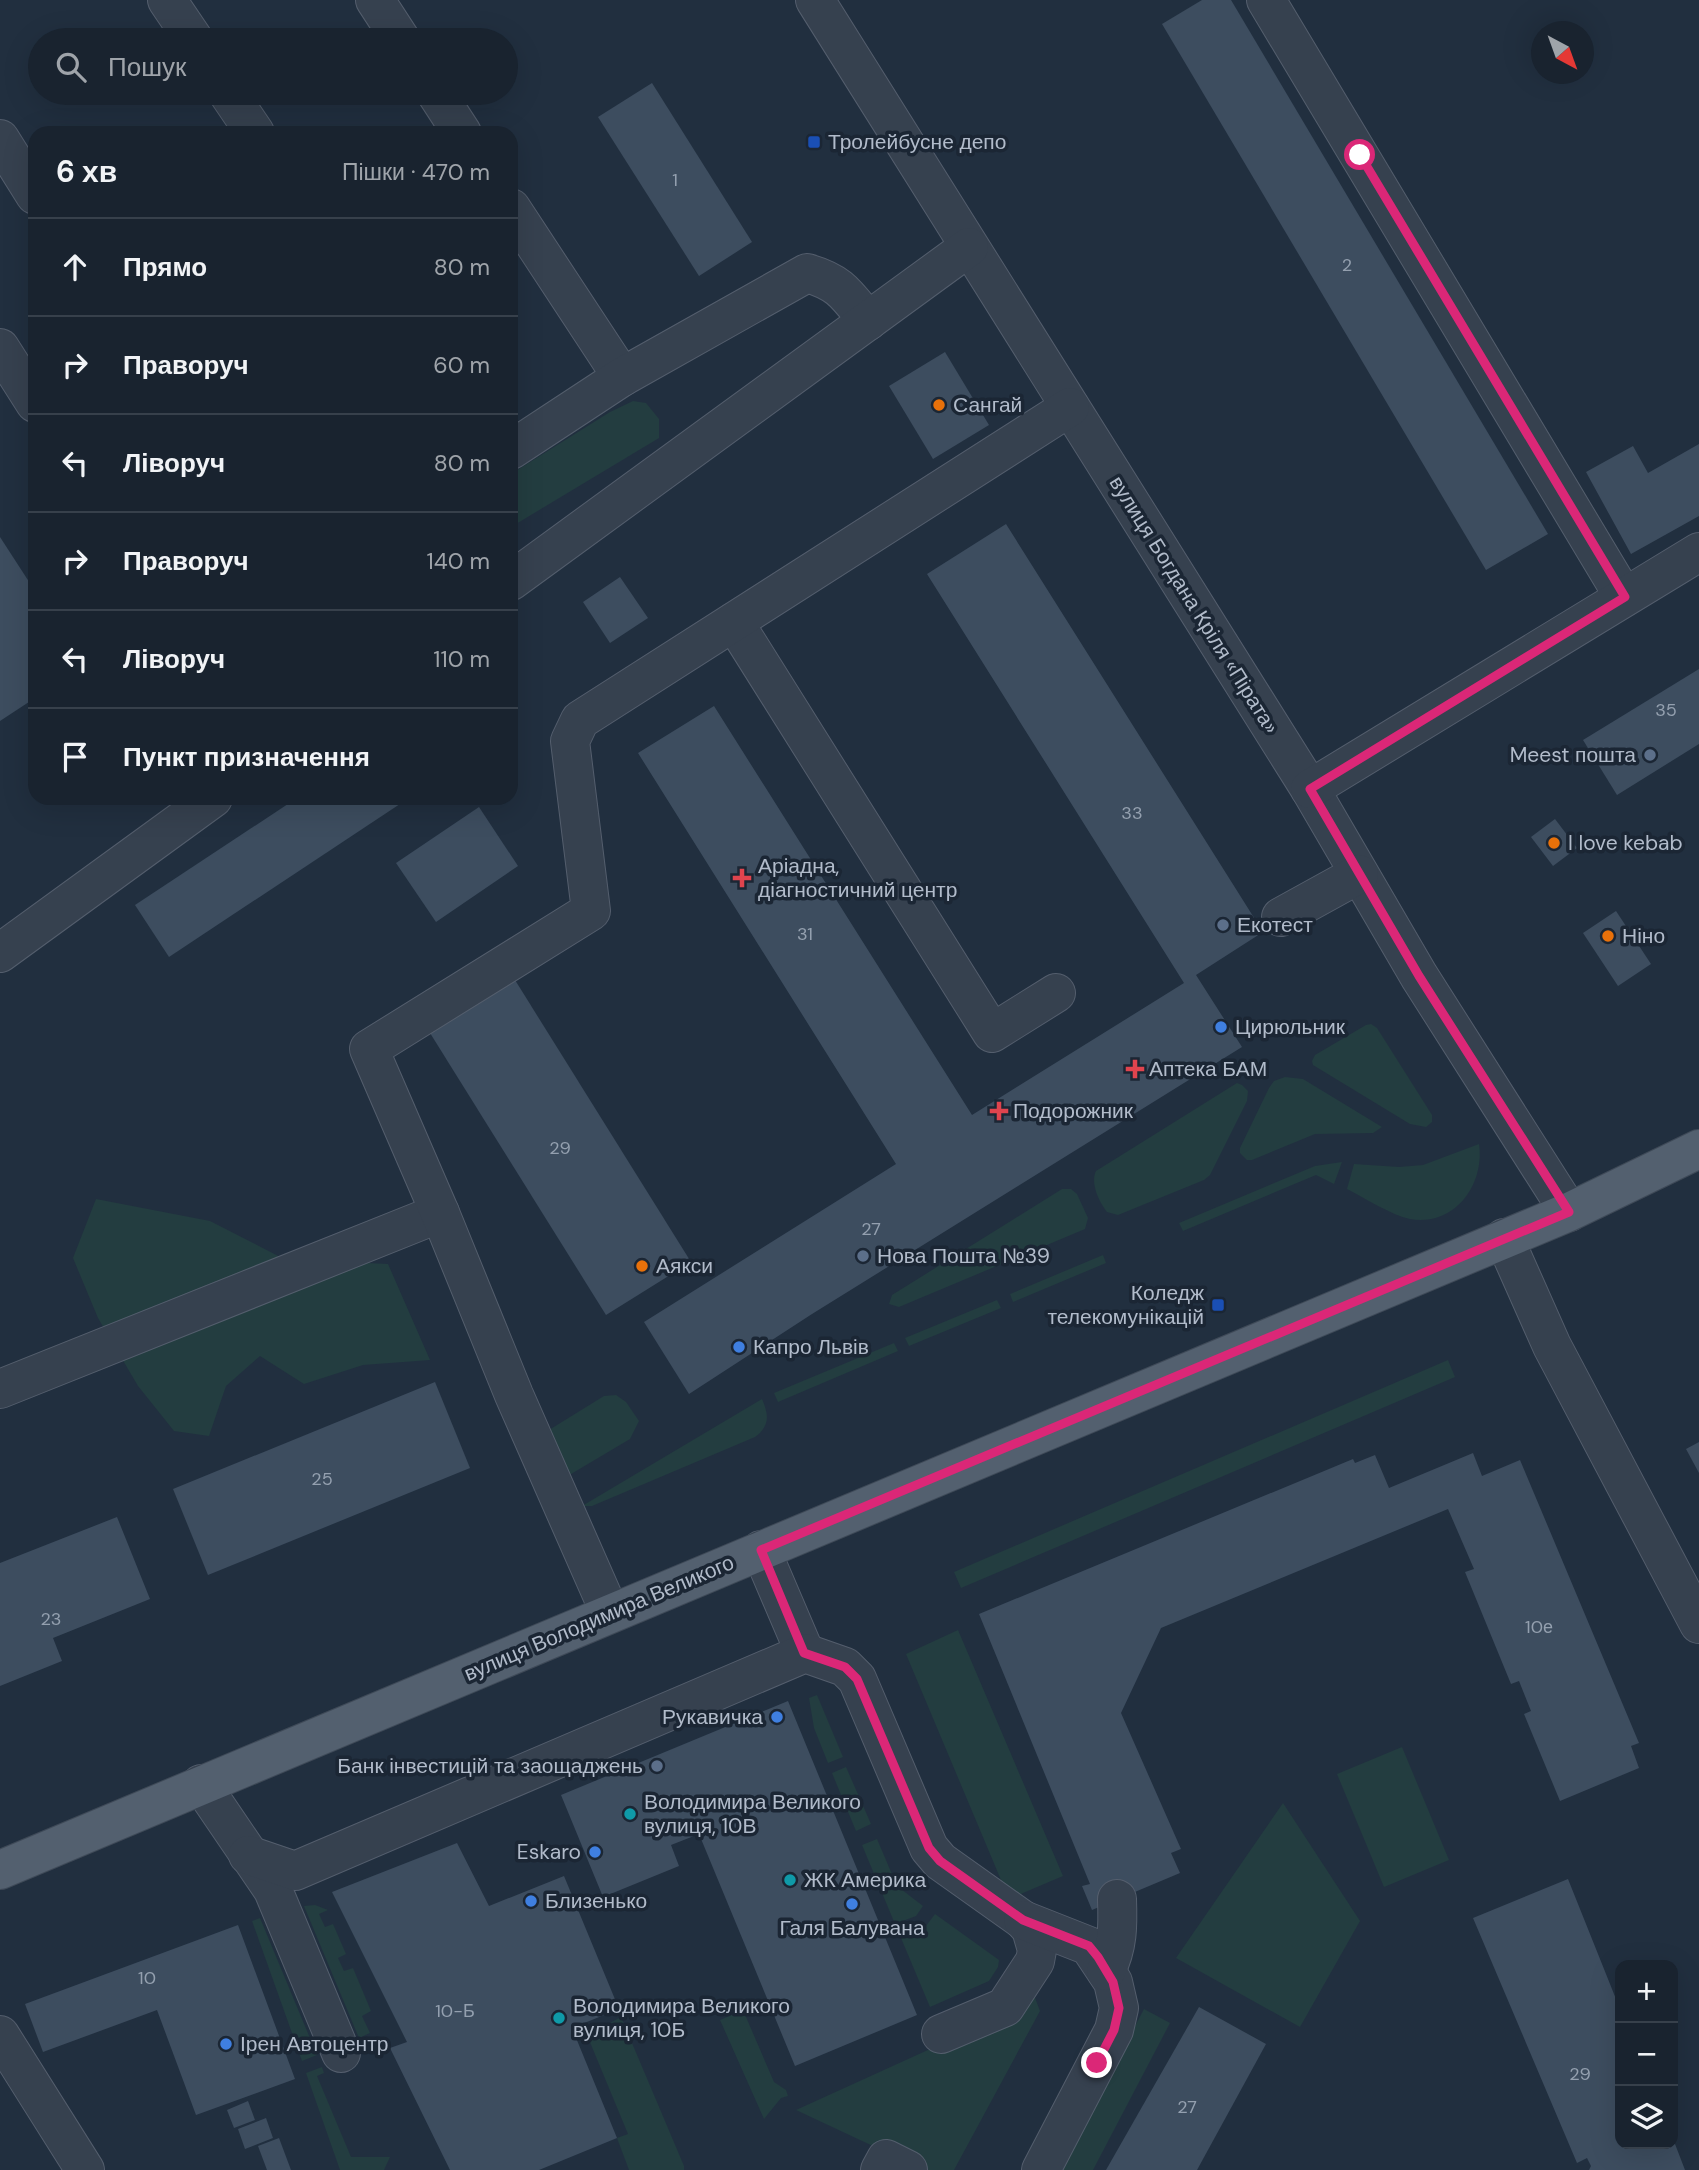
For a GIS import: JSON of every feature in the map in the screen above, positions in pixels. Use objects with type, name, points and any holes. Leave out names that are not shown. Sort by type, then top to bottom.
[{"type":"main road","name":"вулиця Володимира Великого","points":[[0,1870],[1569,1212],[1699,1149]]},
{"type":"street","points":[[167,0],[186,28]]},
{"type":"street","points":[[375,0],[393,28]]},
{"type":"street","name":"вулиця Богдана Кріля «Пірата»","points":[[815,0],[1310,789],[1419,976],[1569,1212]]},
{"type":"street","points":[[1266,0],[1625,597]]},
{"type":"street","points":[[236,105],[250,126]]},
{"type":"street","points":[[444,105],[457,126]]},
{"type":"street","points":[[0,139],[28,184]]},
{"type":"street","points":[[518,219],[622,377]]},
{"type":"street","points":[[518,576],[970,247]]},
{"type":"street","points":[[518,445],[622,377],[807,273],[826,278],[841,287],[868,321]]},
{"type":"street","points":[[0,348],[28,392]]},
{"type":"street","points":[[610,1613],[514,1395],[369,1049],[591,911],[570,741],[580,720],[1070,407]]},
{"type":"street","points":[[1310,789],[1699,552]]},
{"type":"street","points":[[734,622],[992,1033],[1056,993]]},
{"type":"street","points":[[0,953],[203,805]]},
{"type":"street","points":[[1281,917],[1359,874]]},
{"type":"street","points":[[0,1390],[440,1213]]},
{"type":"street","points":[[1504,1238],[1552,1346],[1699,1624]]},
{"type":"street","points":[[761,1550],[804,1653]]},
{"type":"street","points":[[248,1855],[295,1871],[804,1653],[845,1667],[857,1679],[929,1848],[940,1861],[1023,1920],[1031,1929],[1037,1950],[1035,1961],[1005,2007],[941,2034]]},
{"type":"street","points":[[201,1784],[273,1890],[341,2053]]},
{"type":"street","points":[[1107,1971],[1114,1956],[1118,1933],[1117,1899]]},
{"type":"street","points":[[1023,1920],[1089,1946],[1113,1982],[1119,2008],[1117,2020],[1041,2170]]},
{"type":"street","points":[[0,2035],[85,2170]]},
{"type":"street","points":[[880,2170],[886,2159],[908,2170]]},
{"type":"green space","points":[[633,401],[646,403],[659,419],[659,438],[518,523],[518,470],[610,412]]},
{"type":"green space","points":[[1371,1024],[1377,1028],[1432,1115],[1432,1122],[1426,1127],[1410,1124],[1313,1065],[1315,1055]]},
{"type":"green space","points":[[1285,1077],[1303,1079],[1382,1127],[1373,1133],[1315,1134],[1247,1160],[1240,1153],[1240,1148],[1269,1088],[1274,1081]]},
{"type":"green space","points":[[1237,1083],[1248,1091],[1247,1101],[1210,1175],[1204,1180],[1118,1215],[1107,1212],[1095,1187],[1096,1171]]},
{"type":"green space","points":[[1479,1144],[1480,1159],[1472,1187],[1464,1200],[1441,1216],[1426,1220],[1403,1217],[1347,1189],[1354,1164],[1399,1167],[1423,1165]]},
{"type":"green space","points":[[1342,1162],[1334,1184],[1316,1175],[1183,1231],[1179,1223],[1315,1166]]},
{"type":"green space","points":[[1062,1189],[1071,1189],[1077,1194],[1088,1218],[1085,1229],[899,1307],[889,1304],[892,1295]]},
{"type":"green space","points":[[96,1199],[210,1221],[284,1259],[388,1264],[430,1360],[363,1365],[304,1384],[260,1356],[226,1386],[209,1436],[174,1431],[138,1386],[98,1318],[73,1258]]},
{"type":"green space","points":[[1103,1255],[1106,1263],[1013,1302],[1010,1294]]},
{"type":"green space","points":[[997,1300],[1001,1308],[909,1346],[905,1338]]},
{"type":"green space","points":[[894,1343],[898,1351],[778,1402],[774,1393]]},
{"type":"green space","points":[[1448,1360],[1455,1377],[961,1588],[954,1572]]},
{"type":"green space","points":[[616,1395],[626,1402],[639,1421],[630,1439],[566,1477],[549,1430],[604,1396]]},
{"type":"green space","points":[[762,1399],[767,1420],[755,1437],[592,1506],[582,1506]]},
{"type":"green space","points":[[958,1630],[1063,1876],[1009,1899],[906,1654]]},
{"type":"green space","points":[[817,1695],[843,1757],[828,1763],[814,1728],[809,1698]]},
{"type":"green space","points":[[1402,1747],[1449,1860],[1384,1887],[1337,1774]]},
{"type":"green space","points":[[846,1767],[871,1824],[856,1831],[832,1773]]},
{"type":"green space","points":[[1283,1803],[1360,1921],[1300,2027],[1176,1958]]},
{"type":"green space","points":[[877,1839],[897,1886],[923,1906],[916,1916],[895,1924],[862,1845]]},
{"type":"green space","points":[[315,1905],[328,1910],[319,1914],[325,1927],[333,1924],[346,1954],[338,1958],[344,1971],[353,1968],[371,2011],[362,2016],[370,2033],[359,2038],[304,1906]]},
{"type":"green space","points":[[935,1914],[999,1960],[998,1967],[989,1981],[930,2007],[901,1938],[926,1926]]},
{"type":"green space","points":[[260,1918],[317,2055],[302,2061],[252,1921]]},
{"type":"green space","points":[[1029,1982],[1040,2011],[954,2170],[924,2170],[796,2110],[1007,2014]]},
{"type":"green space","points":[[1144,2009],[1170,2023],[1093,2170],[1059,2170]]},
{"type":"green space","points":[[743,2010],[774,2082],[786,2090],[788,2096],[781,2098],[764,2119],[720,2020]]},
{"type":"green space","points":[[621,2017],[684,2170],[629,2170],[617,2138],[628,2134],[587,2035]]},
{"type":"green space","points":[[322,2067],[324,2073],[317,2076],[351,2157],[390,2157],[384,2170],[340,2170],[306,2073]]},
{"type":"building","points":[[1202,0],[1231,0],[1548,534],[1486,570],[1162,24]]},
{"type":"building","points":[[652,83],[752,242],[699,276],[598,117]]},
{"type":"building","name":"Сангай","points":[[945,352],[989,425],[933,459],[889,386]]},
{"type":"building","points":[[1699,444],[1699,516],[1631,554],[1586,472],[1633,446],[1648,473]]},
{"type":"building","points":[[1006,524],[1263,932],[1196,975],[1242,1047],[812,1314],[689,1394],[644,1322],[896,1164],[638,753],[714,706],[972,1115],[1184,983],[927,574]]},
{"type":"building","points":[[0,537],[28,580],[28,703],[0,721]]},
{"type":"building","points":[[620,577],[648,618],[610,643],[583,602]]},
{"type":"building","points":[[1699,669],[1699,744],[1617,795],[1583,740]]},
{"type":"building","points":[[286,805],[398,805],[169,957],[135,905]]},
{"type":"building","points":[[479,807],[518,866],[436,922],[396,863]]},
{"type":"building","name":"I love kebab","points":[[1555,819],[1577,848],[1553,866],[1531,837]]},
{"type":"building","points":[[1616,911],[1651,964],[1618,986],[1583,933]]},
{"type":"building","points":[[515,980],[691,1262],[606,1315],[430,1033]]},
{"type":"building","points":[[435,1382],[470,1468],[208,1575],[173,1489]]},
{"type":"building","points":[[1699,1442],[1699,1473],[1686,1449]]},
{"type":"building","points":[[1473,1453],[1482,1476],[1520,1460],[1639,1743],[1631,1746],[1639,1768],[1560,1801],[1524,1714],[1531,1711],[1519,1681],[1511,1684],[1465,1572],[1474,1569],[1448,1509],[1161,1628],[1121,1713],[1181,1849],[1171,1853],[1180,1873],[1092,1910],[1082,1886],[1090,1884],[979,1614],[1353,1459],[1355,1463],[1375,1455],[1389,1488]]},
{"type":"building","points":[[117,1517],[150,1599],[53,1638],[62,1661],[0,1686],[0,1563]]},
{"type":"building","name":"ЖК Америка","points":[[788,1701],[917,2015],[795,2066],[699,1834],[671,1845],[679,1866],[603,1897],[561,1795]]},
{"type":"building","points":[[457,1843],[489,1906],[564,1876],[619,2009],[572,2028],[617,2138],[539,2170],[450,2170],[390,2048],[407,2042],[332,1892]]},
{"type":"building","points":[[1568,1879],[1615,1996],[1615,2149],[1677,2149],[1685,2170],[1589,2170],[1591,2166],[1587,2158],[1577,2163],[1473,1918]]},
{"type":"building","points":[[238,1925],[295,2079],[196,2115],[157,2010],[43,2052],[25,2004]]},
{"type":"building","points":[[1199,2007],[1266,2044],[1197,2170],[1106,2170]]},
{"type":"building","points":[[248,2101],[255,2120],[234,2128],[227,2110]]},
{"type":"building","points":[[266,2118],[273,2138],[245,2149],[238,2129]]},
{"type":"building","points":[[279,2138],[291,2170],[267,2170],[258,2146]]},
{"type":"place","name":"Тролейбусне депо","points":[[814,142]]},
{"type":"place","name":"Сангай","points":[[939,405]]},
{"type":"place","name":"Meest пошта","points":[[1650,755]]},
{"type":"place","name":"I love kebab","points":[[1554,843]]},
{"type":"place","name":"Аріадна, діагностичний центр","points":[[742,878]]},
{"type":"place","name":"Екотест","points":[[1223,925]]},
{"type":"place","name":"Ніно","points":[[1608,936]]},
{"type":"place","name":"Цирюльник","points":[[1221,1027]]},
{"type":"place","name":"Аптека БАМ","points":[[1135,1069]]},
{"type":"place","name":"Подорожник","points":[[999,1111]]},
{"type":"place","name":"Нова Пошта №39","points":[[863,1256]]},
{"type":"place","name":"Аякси","points":[[642,1266]]},
{"type":"place","name":"Коледж телекомунікацій","points":[[1218,1305]]},
{"type":"place","name":"Капро Львів","points":[[739,1347]]},
{"type":"place","name":"Рукавичка","points":[[777,1717]]},
{"type":"place","name":"Банк інвестицій та заощаджень","points":[[657,1766]]},
{"type":"place","name":"Володимира Великого вулиця, 10В","points":[[630,1814]]},
{"type":"place","name":"Eskaro","points":[[595,1852]]},
{"type":"place","name":"ЖК Америка","points":[[790,1880]]},
{"type":"place","name":"Близенько","points":[[531,1901]]},
{"type":"place","name":"Галя Балувана","points":[[852,1904]]},
{"type":"place","name":"Володимира Великого вулиця, 10Б","points":[[559,2018]]},
{"type":"place","name":"Ірен Автоцентр","points":[[226,2044]]},
{"type":"route","points":[[1097,2063],[1114,2030],[1119,2008],[1113,1982],[1098,1957],[1089,1946],[1023,1920],[940,1861],[929,1848],[857,1679],[845,1667],[804,1653],[761,1550],[1569,1212],[1419,976],[1310,789],[1625,597],[1360,155]]}]
